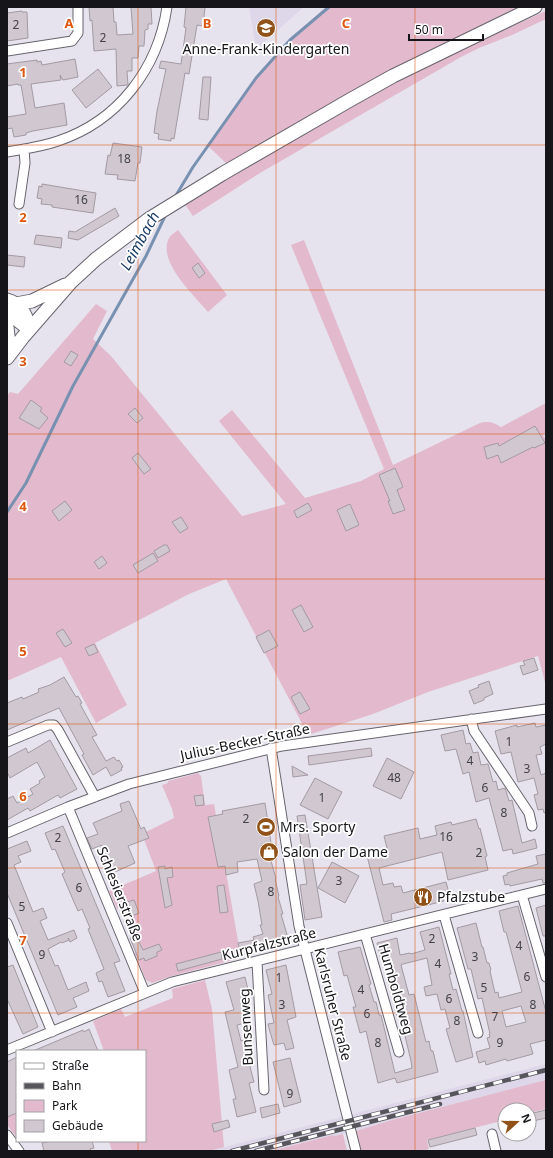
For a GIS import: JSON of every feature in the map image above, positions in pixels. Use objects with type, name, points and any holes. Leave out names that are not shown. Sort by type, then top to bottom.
[{"type":"main road","points":[[8,355],[71,282],[96,259],[148,219],[204,184],[394,76],[535,7]]},
{"type":"main road","points":[[10,306],[32,301],[71,282]]},
{"type":"main road","points":[[10,306],[24,311],[28,319],[29,330]]},
{"type":"main road","points":[[7,327],[8,355]]},
{"type":"street","points":[[7,51],[68,42],[72,40],[76,37],[79,28],[78,7]]},
{"type":"street","points":[[7,152],[58,141],[88,128],[106,116],[128,96],[151,61],[161,35],[167,7]]},
{"type":"street","points":[[19,204],[25,163],[24,149]]},
{"type":"street","name":"Julius-Becker-Straße","points":[[7,833],[68,807],[147,779],[271,748],[546,709]]},
{"type":"street","points":[[471,719],[474,730],[529,813],[532,826]]},
{"type":"street","points":[[7,742],[48,725],[54,725],[95,797]]},
{"type":"street","name":"Karlsruher Straße","points":[[271,748],[304,950],[356,1151]]},
{"type":"street","name":"Schlesierstraße","points":[[68,807],[145,993]]},
{"type":"street","name":"Kurpfalzstraße","points":[[7,1050],[172,982],[546,889]]},
{"type":"street","points":[[522,895],[546,977]]},
{"type":"street","points":[[444,915],[478,1033]]},
{"type":"street","points":[[7,923],[52,1032]]},
{"type":"street","name":"Humboldtweg","points":[[365,934],[399,1052]]},
{"type":"street","name":"Bunsenweg","points":[[256,962],[264,1090]]},
{"type":"street","points":[[492,1134],[496,1151]]},
{"type":"street","points":[[7,1135],[19,1151]]},
{"type":"shaded area","name":"Anne-Frank-Kindergarten","points":[[249,7],[304,7],[256,49]]},
{"type":"shaded area","points":[[546,1064],[546,1080],[392,1120],[356,1131],[333,1135],[271,1151],[209,1151]]},
{"type":"green space","points":[[326,7],[518,7],[436,48],[228,165],[208,146],[256,78],[290,39]]},
{"type":"green space","points":[[546,11],[546,19],[461,57],[260,173],[193,216],[184,203],[290,141],[444,57]]},
{"type":"green space","points":[[178,230],[227,295],[208,312],[179,278],[168,257],[167,247],[169,238]]},
{"type":"green space","points":[[304,240],[393,465],[480,423],[491,422],[501,427],[546,403],[546,433],[543,435],[546,440],[546,686],[538,656],[428,692],[373,714],[308,735],[226,579],[189,594],[95,643],[127,705],[96,723],[61,657],[7,681],[7,396],[10,392],[18,394],[96,304],[107,311],[93,339],[111,356],[242,516],[286,504],[219,421],[232,410],[305,498],[361,481],[384,469],[291,245]]},
{"type":"green space","points":[[198,773],[201,776],[205,805],[214,804],[241,958],[172,976],[152,983],[146,980],[135,954],[135,951],[142,948],[125,906],[117,909],[109,891],[156,871],[142,834],[174,818],[162,785],[168,783],[168,781]]},
{"type":"green space","points":[[205,980],[212,1009],[224,1147],[209,1151],[112,1151],[109,1142],[146,1142],[146,1050],[104,1050],[93,1021],[121,1009],[125,1017],[173,998],[172,989]]},
{"type":"green space","points":[[546,1080],[546,1109],[537,1111],[537,1102],[497,1102],[497,1122],[427,1140],[429,1149],[422,1151],[361,1151],[356,1131],[392,1120]]},
{"type":"green space","points":[[16,1113],[16,1137],[7,1125],[7,1117]]},
{"type":"green space","points":[[343,1134],[347,1151],[271,1151],[333,1135]]},
{"type":"building","points":[[89,7],[113,7],[117,35],[133,34],[131,7],[151,7],[152,24],[148,24],[148,29],[145,30],[144,46],[139,46],[138,58],[132,58],[132,71],[127,71],[128,85],[117,86],[116,49],[94,51],[92,20],[90,21]]},
{"type":"building","points":[[186,7],[205,7],[203,26],[197,25],[189,74],[185,73],[174,139],[171,138],[171,141],[158,139],[159,134],[154,133],[166,69],[159,68],[161,61],[181,64],[186,28],[184,27]]},
{"type":"building","points":[[22,11],[27,12],[28,38],[7,41],[7,13]]},
{"type":"building","points":[[75,59],[78,77],[63,80],[60,75],[61,80],[31,84],[35,108],[64,103],[67,125],[33,131],[26,133],[26,135],[14,137],[12,128],[7,129],[7,117],[26,114],[21,85],[18,84],[7,86],[7,64],[37,60],[37,62],[41,61],[42,65]]},
{"type":"building","points":[[98,69],[112,87],[86,108],[72,90]]},
{"type":"building","points":[[203,77],[211,77],[208,120],[199,119]]},
{"type":"building","points":[[113,143],[142,147],[140,163],[138,163],[135,181],[117,179],[118,175],[105,174],[108,155],[110,156]]},
{"type":"building","points":[[42,184],[96,193],[93,213],[41,204],[42,199],[37,198],[39,186],[42,187]]},
{"type":"building","points":[[115,208],[119,216],[78,240],[68,238],[69,231],[75,232]]},
{"type":"building","points":[[36,235],[62,238],[61,248],[34,244]]},
{"type":"building","points":[[7,255],[25,257],[24,267],[7,265]]},
{"type":"building","points":[[198,263],[205,273],[199,278],[192,268]]},
{"type":"building","points":[[71,351],[78,355],[71,366],[64,362]]},
{"type":"building","points":[[31,400],[42,408],[40,411],[48,418],[39,429],[19,418]]},
{"type":"building","points":[[135,408],[143,418],[137,423],[128,414]]},
{"type":"building","points":[[535,426],[545,443],[534,448],[533,447],[501,463],[498,455],[487,459],[484,447],[498,443],[499,446]]},
{"type":"building","points":[[138,453],[151,469],[144,474],[132,458]]},
{"type":"building","points":[[395,468],[403,487],[397,490],[405,510],[393,514],[388,501],[390,501],[379,475]]},
{"type":"building","points":[[65,501],[72,510],[59,521],[52,511]]},
{"type":"building","points":[[308,503],[312,510],[297,518],[294,511]]},
{"type":"building","points":[[350,504],[359,525],[346,531],[337,510]]},
{"type":"building","points":[[181,517],[188,528],[180,533],[172,522]]},
{"type":"building","points":[[164,545],[167,545],[170,551],[158,558],[154,551]]},
{"type":"building","points":[[153,553],[158,561],[138,573],[133,565]]},
{"type":"building","points":[[102,556],[107,563],[99,569],[94,562]]},
{"type":"building","points":[[301,605],[313,627],[304,632],[292,610]]},
{"type":"building","points":[[63,629],[72,643],[65,647],[56,633]]},
{"type":"building","points":[[269,630],[278,646],[264,653],[256,637]]},
{"type":"building","points":[[94,644],[98,652],[89,656],[85,648]]},
{"type":"building","points":[[534,658],[538,670],[523,675],[520,666],[525,665],[523,661]]},
{"type":"building","points":[[64,677],[76,697],[78,696],[82,703],[80,704],[97,735],[92,737],[106,761],[114,757],[117,761],[119,760],[123,767],[121,768],[122,770],[111,776],[106,767],[93,775],[82,755],[84,754],[59,708],[7,730],[7,703],[22,697],[23,699],[39,692],[38,689],[50,685]]},
{"type":"building","points":[[489,681],[493,694],[474,704],[469,691],[479,687],[478,685]]},
{"type":"building","points":[[300,692],[310,709],[300,714],[291,697]]},
{"type":"building","points":[[535,723],[536,727],[546,725],[546,744],[540,747],[542,754],[536,755],[541,775],[546,773],[546,812],[544,813],[543,809],[538,810],[534,795],[538,794],[534,778],[518,782],[511,752],[501,754],[495,731],[517,725],[517,727]]},
{"type":"building","points":[[463,730],[466,744],[470,743],[473,753],[478,752],[481,765],[488,764],[493,782],[496,781],[498,790],[505,788],[509,801],[512,800],[522,843],[535,839],[537,848],[513,854],[512,849],[503,851],[489,798],[476,802],[469,772],[463,774],[456,749],[445,751],[441,735]]},
{"type":"building","points":[[50,740],[77,789],[60,798],[58,795],[30,811],[28,808],[7,820],[7,799],[13,796],[17,803],[33,794],[30,789],[40,783],[39,781],[45,777],[37,762],[10,778],[7,772],[7,758],[26,748],[28,753]]},
{"type":"building","points":[[371,748],[372,756],[309,765],[308,756]]},
{"type":"building","points":[[387,758],[414,772],[401,799],[373,786]]},
{"type":"building","points":[[292,766],[308,775],[293,777]]},
{"type":"building","points":[[315,778],[342,792],[328,819],[300,805]]},
{"type":"building","points":[[203,795],[204,805],[196,806],[194,796]]},
{"type":"building","points":[[129,801],[141,829],[144,827],[149,838],[128,846],[135,863],[108,875],[103,861],[108,859],[102,845],[92,849],[87,838],[98,834],[93,823],[122,811],[120,804]]},
{"type":"building","points":[[265,803],[273,856],[270,857],[283,914],[281,914],[288,938],[285,938],[287,943],[257,951],[256,947],[240,951],[238,943],[254,940],[253,937],[263,934],[260,925],[262,925],[254,884],[262,881],[257,859],[237,862],[238,872],[226,875],[225,866],[218,867],[208,817],[223,814],[222,811]]},
{"type":"building","points":[[305,815],[322,917],[305,920],[300,885],[307,884],[297,816]]},
{"type":"building","points":[[476,819],[479,829],[480,828],[487,856],[485,857],[488,870],[448,880],[442,852],[379,868],[383,885],[393,883],[394,887],[401,886],[403,893],[446,882],[449,893],[442,895],[444,901],[391,914],[392,920],[384,922],[367,856],[380,853],[379,850],[387,848],[384,836],[418,828],[420,839],[437,835],[435,826],[451,822],[452,825]]},
{"type":"building","points":[[63,826],[120,961],[114,963],[125,991],[108,997],[102,981],[99,982],[96,973],[104,969],[88,929],[90,928],[82,909],[78,911],[62,874],[65,872],[55,849],[52,850],[45,833]]},
{"type":"building","points":[[27,841],[31,851],[18,856],[21,862],[14,865],[33,912],[43,908],[47,918],[40,921],[48,940],[74,930],[77,938],[70,942],[69,940],[62,943],[61,942],[48,949],[55,966],[58,965],[68,990],[86,982],[89,991],[73,998],[77,1007],[58,1015],[7,893],[7,849]]},
{"type":"building","points":[[546,854],[546,883],[543,883],[542,879],[510,886],[509,884],[505,885],[503,876],[507,875],[507,873],[538,864],[536,856]]},
{"type":"building","points":[[332,862],[359,876],[345,903],[318,888]]},
{"type":"building","points":[[165,866],[165,869],[172,867],[173,877],[167,878],[172,905],[165,908],[158,867]]},
{"type":"building","points":[[224,885],[228,912],[220,913],[217,886]]},
{"type":"building","points":[[134,900],[139,913],[132,916],[127,902]]},
{"type":"building","points":[[546,905],[546,936],[543,936],[536,908]]},
{"type":"building","points":[[518,906],[546,1012],[546,1040],[530,1044],[533,1054],[507,1061],[506,1059],[486,1065],[485,1061],[479,1063],[476,1052],[490,1048],[487,1038],[490,1037],[490,1034],[482,998],[478,999],[471,969],[468,969],[457,928],[476,923],[487,963],[489,963],[491,970],[495,993],[498,992],[499,998],[522,992],[499,911]],"holes":[[[521,1006],[526,1022],[506,1027],[502,1011]]]},
{"type":"building","points":[[439,927],[451,974],[449,974],[453,990],[456,989],[463,1011],[473,1057],[456,1062],[446,1029],[450,1028],[445,1009],[441,1010],[437,994],[426,996],[424,987],[432,985],[427,958],[403,964],[401,965],[409,995],[414,994],[426,1042],[429,1041],[431,1051],[433,1051],[438,1072],[397,1083],[395,1078],[378,1083],[366,1031],[360,1033],[353,1007],[356,1007],[347,975],[344,976],[338,952],[360,947],[371,984],[369,985],[374,1002],[376,1002],[379,1015],[381,1015],[395,1073],[412,1068],[401,1019],[397,1016],[385,962],[382,963],[377,943],[397,938],[400,955],[411,954],[425,950],[420,932]]},
{"type":"building","points":[[136,936],[143,950],[159,944],[162,950],[157,952],[157,956],[145,961],[144,958],[139,960],[130,938]]},
{"type":"building","points":[[221,952],[222,959],[178,971],[176,964]]},
{"type":"building","points":[[13,965],[38,1027],[23,1034],[7,999],[7,967]]},
{"type":"building","points":[[286,965],[296,1017],[287,1020],[294,1048],[286,1050],[284,1043],[274,1045],[268,1024],[274,1023],[268,995],[272,994],[266,970]]},
{"type":"building","points":[[245,977],[249,994],[244,995],[250,1022],[237,1025],[241,1041],[249,1039],[253,1054],[247,1055],[254,1082],[249,1083],[256,1112],[237,1117],[233,1099],[236,1099],[229,1070],[238,1067],[225,1012],[234,1010],[226,982]]},
{"type":"building","points":[[89,1029],[98,1050],[35,1050],[83,1030],[84,1032]]},
{"type":"building","points":[[16,1058],[16,1113],[7,1117],[7,1062]]},
{"type":"building","points":[[290,1058],[301,1102],[284,1107],[273,1062]]},
{"type":"building","points":[[278,1104],[280,1113],[262,1118],[260,1108]]},
{"type":"building","points":[[546,1110],[546,1118],[537,1120],[537,1112]]},
{"type":"building","points":[[228,1120],[230,1127],[214,1132],[212,1124]]},
{"type":"building","points":[[475,1128],[477,1135],[430,1147],[428,1140]]},
{"type":"building","points":[[92,1142],[94,1148],[90,1149],[91,1151],[44,1151],[42,1143]]},
{"type":"waterway","name":"Leimbach","points":[[175,197],[193,167],[256,78],[290,40],[329,7]]},
{"type":"waterway","name":"Leimbach","points":[[7,512],[26,483],[73,386],[146,256],[166,214]]},
{"type":"railway","points":[[232,1151],[546,1070]]},
{"type":"railway","points":[[256,1151],[440,1104]]},
{"type":"place","name":"Anne-Frank-Kindergarten","points":[[266,28]]},
{"type":"place","name":"Mrs. Sporty","points":[[266,827]]},
{"type":"place","name":"Salon der Dame","points":[[269,852]]},
{"type":"place","name":"Pfalzstube","points":[[423,897]]}]
